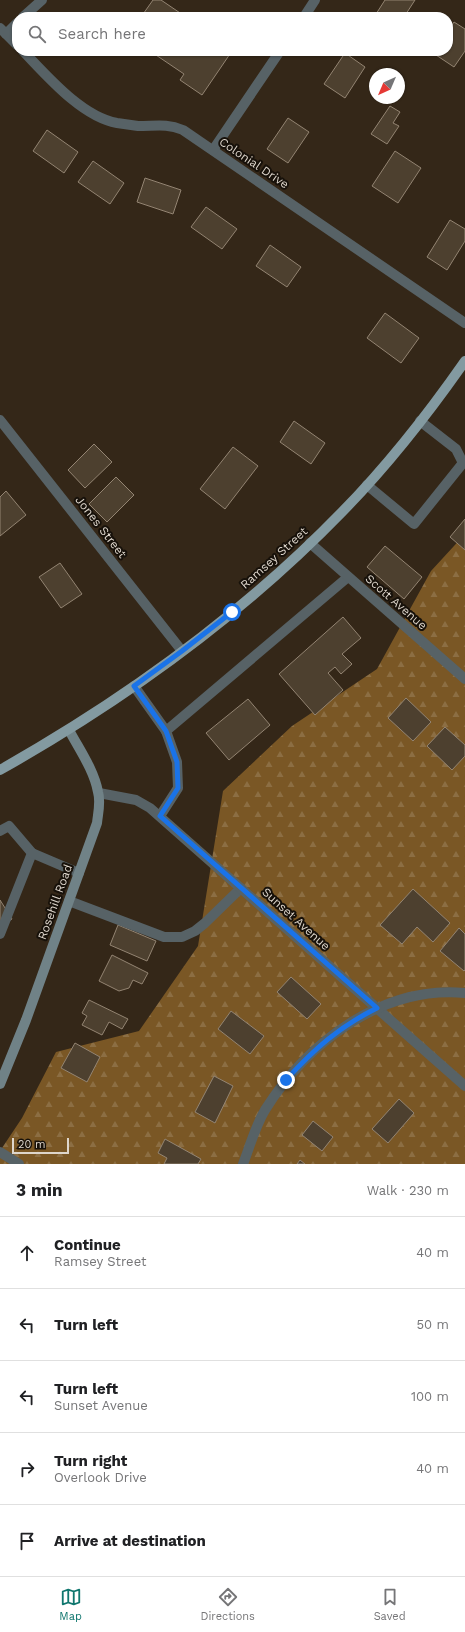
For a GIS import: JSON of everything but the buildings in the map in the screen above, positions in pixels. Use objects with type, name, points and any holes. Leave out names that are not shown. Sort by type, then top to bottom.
[{"type":"main road","name":"Ramsey Street","points":[[0,770],[69,730],[134,686],[232,612],[310,544],[367,485],[420,421],[465,362]]},
{"type":"main road","name":"Rosehill Road","points":[[0,1084],[26,1020],[97,823],[99,806],[98,793],[94,779],[69,730]]},
{"type":"street","points":[[29,12],[42,0]]},
{"type":"street","points":[[307,12],[315,0]]},
{"type":"street","points":[[12,26],[3,31],[12,40]]},
{"type":"street","name":"Colonial Drive","points":[[28,56],[57,86],[90,112],[114,122],[137,126],[172,125],[184,130],[465,323]]},
{"type":"street","points":[[212,150],[277,56]]},
{"type":"street","name":"Jones Street","points":[[0,420],[182,651]]},
{"type":"street","points":[[367,485],[414,524],[463,463],[456,449],[420,421]]},
{"type":"street","name":"Scott Avenue","points":[[310,544],[465,679]]},
{"type":"street","points":[[166,731],[348,577]]},
{"type":"street","points":[[134,686],[166,731],[177,762],[178,788],[160,816]]},
{"type":"street","name":"Sunset Avenue","points":[[98,793],[136,800],[150,808],[465,1086]]},
{"type":"street","points":[[0,831],[9,826],[32,853],[79,873]]},
{"type":"street","points":[[0,934],[32,853]]},
{"type":"street","points":[[69,901],[164,937],[182,937],[195,931],[206,923],[241,888]]},
{"type":"street","points":[[243,1164],[264,1112],[286,1080],[304,1060],[332,1034],[377,1008],[398,1001],[423,995],[448,992],[465,993]]},
{"type":"street","points":[[0,1152],[19,1164]]},
{"type":"green space","points":[[465,534],[465,1164],[0,1164],[0,1151],[22,1118],[56,1052],[139,1031],[198,946],[223,791],[292,726],[377,669],[431,571]]},
{"type":"route","points":[[232,612],[134,686],[166,731],[177,762],[178,788],[160,816],[377,1008],[332,1034],[304,1060],[286,1080]]}]
